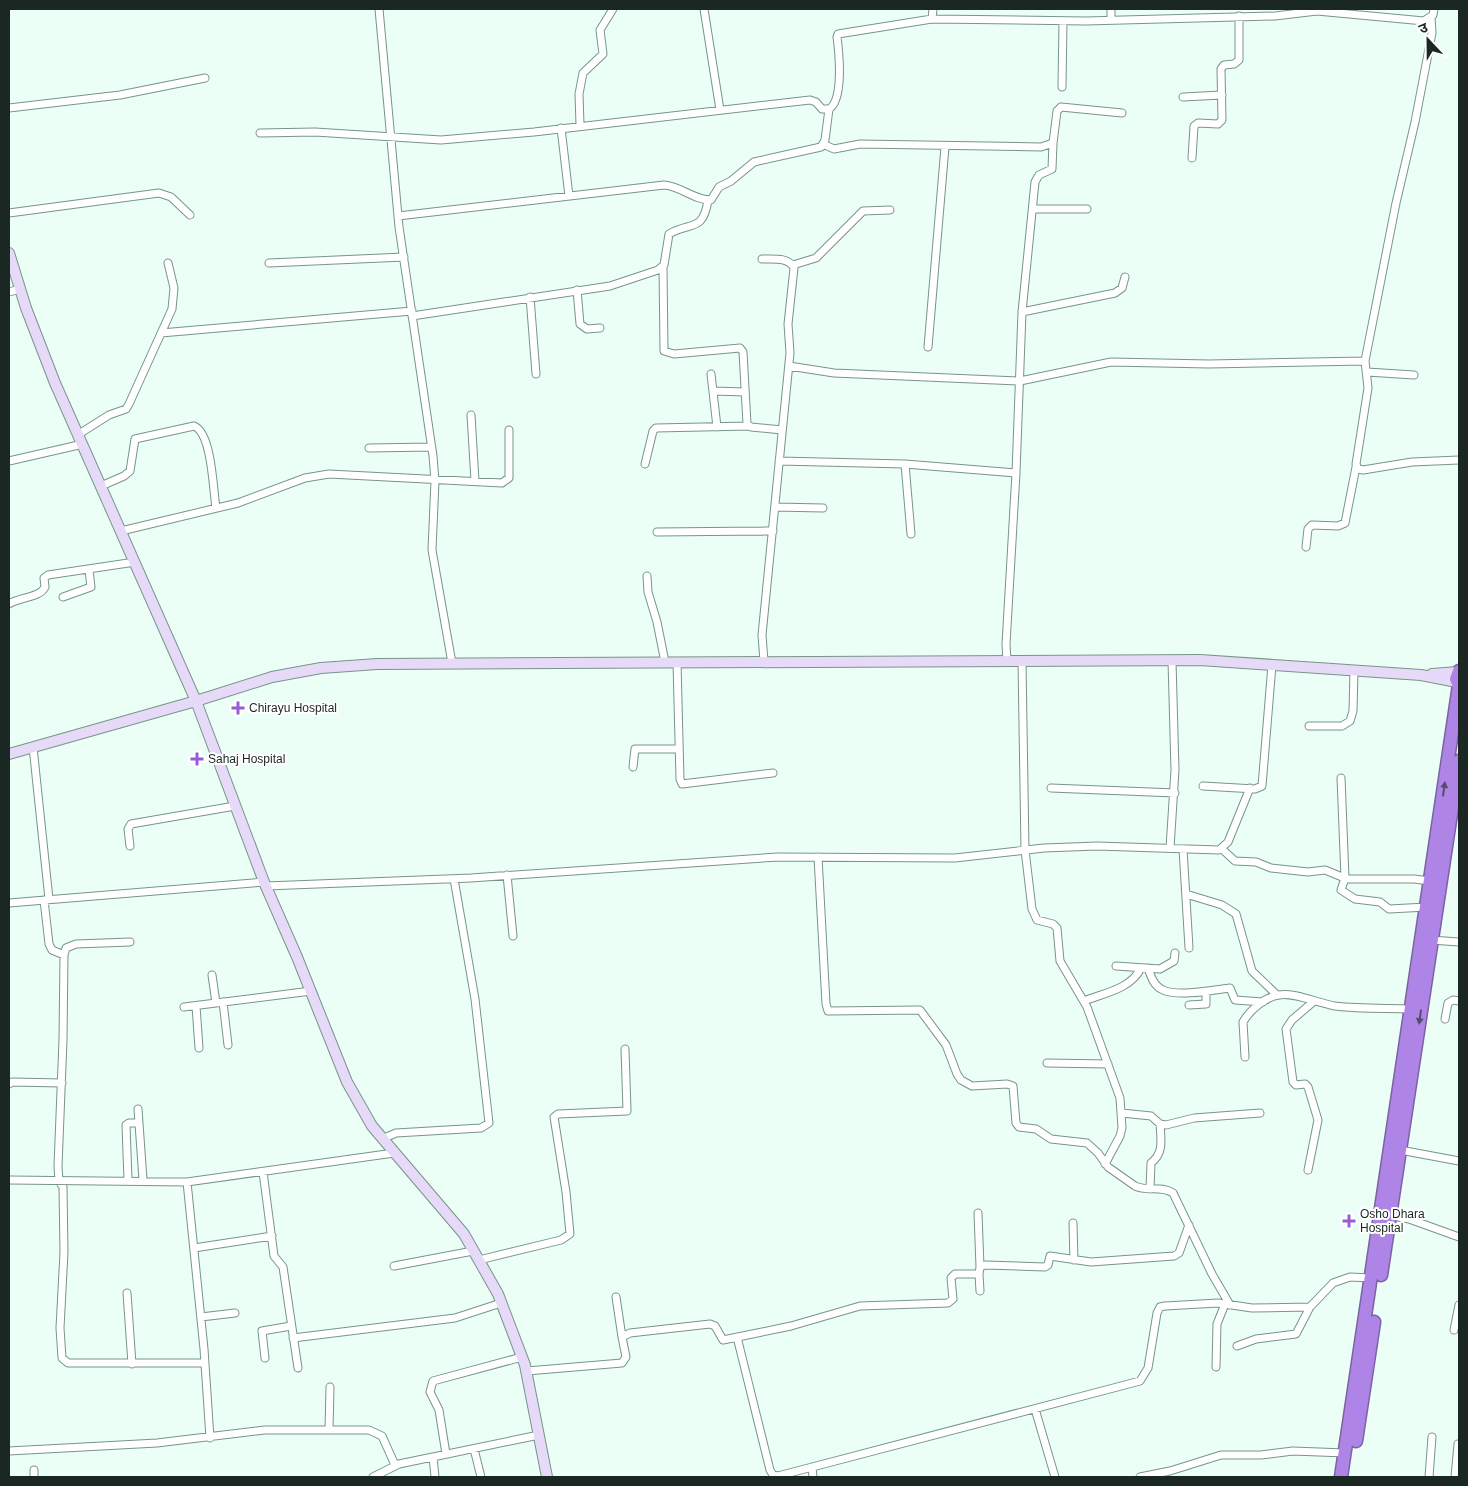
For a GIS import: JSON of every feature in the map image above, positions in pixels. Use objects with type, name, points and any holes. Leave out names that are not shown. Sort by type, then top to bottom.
[{"type":"highway","points":[[1350,1477],[1386,1215],[1411,1009],[1458,679]]},
{"type":"highway","points":[[1341,1477],[1372,1278],[1400,1150],[1459,761]]},
{"type":"street","points":[[379,9],[398,216],[435,481],[432,550],[452,664]]},
{"type":"street","points":[[580,125],[579,94],[583,73],[603,54],[600,33],[613,9]]},
{"type":"street","points":[[704,9],[720,110]]},
{"type":"street","points":[[932,20],[933,9]]},
{"type":"street","points":[[1111,9],[1111,20]]},
{"type":"street","points":[[1306,547],[1308,529],[1312,525],[1338,526],[1345,523],[1368,388],[1365,361],[1396,203],[1417,113],[1432,33],[1431,17],[1434,9]]},
{"type":"street","points":[[398,216],[669,185],[708,200],[714,197],[719,187],[731,181],[754,162],[816,148],[823,144],[827,131],[829,109],[834,104],[840,78],[838,34],[932,20],[1111,20],[1239,16],[1258,12],[1317,11],[1424,21],[1431,17]]},
{"type":"street","points":[[1192,158],[1194,126],[1198,123],[1221,122],[1222,66],[1237,63],[1239,60],[1239,16]]},
{"type":"street","points":[[1062,87],[1063,21]]},
{"type":"street","points":[[9,108],[120,95],[205,78]]},
{"type":"street","points":[[1183,98],[1222,95]]},
{"type":"street","points":[[260,133],[315,132],[441,140],[810,100],[816,102],[822,109],[829,109]]},
{"type":"street","points":[[1007,661],[1006,644],[1016,473],[1022,312],[1037,177],[1052,169],[1057,111],[1061,107],[1122,113]]},
{"type":"street","points":[[562,128],[570,196]]},
{"type":"street","points":[[823,144],[834,149],[860,144],[1041,148],[1053,143]]},
{"type":"street","points":[[928,347],[945,147]]},
{"type":"street","points":[[9,213],[159,193],[171,197],[190,215]]},
{"type":"street","points":[[708,200],[706,215],[701,222],[669,234],[662,267],[664,351],[674,354],[740,348],[743,352],[746,420],[749,426]]},
{"type":"street","points":[[1033,209],[1087,209]]},
{"type":"street","points":[[793,265],[816,258],[863,211],[890,210]]},
{"type":"street","points":[[9,254],[55,383],[196,701],[265,884],[311,991],[347,1082],[372,1126],[382,1139],[464,1234],[502,1303],[527,1371],[547,1477]]},
{"type":"street","points":[[269,263],[404,257]]},
{"type":"street","points":[[762,259],[786,260],[793,265]]},
{"type":"street","points":[[9,461],[81,439],[109,415],[126,409],[169,317],[174,300],[173,281],[168,262]]},
{"type":"street","points":[[764,661],[762,644],[789,366],[788,324],[793,265]]},
{"type":"street","points":[[161,333],[412,313],[610,286],[662,267]]},
{"type":"street","points":[[1022,312],[1114,293],[1122,288],[1125,277]]},
{"type":"street","points":[[9,292],[20,289]]},
{"type":"street","points":[[577,290],[580,324],[587,329],[600,328]]},
{"type":"street","points":[[530,297],[536,374]]},
{"type":"street","points":[[789,366],[841,374],[1020,381],[1111,362],[1209,364],[1365,361]]},
{"type":"street","points":[[1367,372],[1414,375]]},
{"type":"street","points":[[711,374],[717,427]]},
{"type":"street","points":[[713,391],[745,392]]},
{"type":"street","points":[[471,415],[475,481]]},
{"type":"street","points":[[101,486],[124,476],[130,471],[135,439],[194,426],[201,430],[207,442],[216,508]]},
{"type":"street","points":[[645,464],[653,431],[656,428],[749,426],[782,430]]},
{"type":"street","points":[[121,531],[260,497],[305,478],[330,474],[435,481],[502,483],[508,480],[509,430]]},
{"type":"street","points":[[369,448],[431,447]]},
{"type":"street","points":[[1356,467],[1363,470],[1412,462],[1459,460]]},
{"type":"street","points":[[779,461],[905,464],[1016,473]]},
{"type":"street","points":[[905,464],[911,534]]},
{"type":"street","points":[[775,507],[823,508]]},
{"type":"street","points":[[657,532],[773,531]]},
{"type":"street","points":[[9,604],[44,590],[46,576],[135,562]]},
{"type":"street","points":[[63,597],[91,587],[89,570]]},
{"type":"street","points":[[647,576],[648,592],[657,622],[665,662]]},
{"type":"street","points":[[9,754],[196,701],[272,677],[321,668],[377,664],[764,661],[1172,661],[1421,674],[1458,679]]},
{"type":"street","points":[[1022,661],[1026,850],[1034,915],[1037,920],[1056,925],[1060,961],[1084,1001],[1120,1098],[1122,1113],[1120,1136],[1105,1164]]},
{"type":"street","points":[[1170,848],[1175,793],[1176,737],[1172,661]]},
{"type":"street","points":[[677,662],[680,779],[682,784],[773,772]]},
{"type":"street","points":[[1203,786],[1259,788],[1263,784],[1272,665]]},
{"type":"street","points":[[1309,726],[1342,726],[1350,722],[1353,711],[1354,670]]},
{"type":"street","points":[[33,747],[47,900],[49,944],[52,950],[64,955]]},
{"type":"street","points":[[633,767],[635,749],[679,749]]},
{"type":"street","points":[[1341,778],[1345,878],[1341,890],[1355,899],[1380,902],[1389,909],[1427,907]]},
{"type":"street","points":[[1051,788],[1175,793]]},
{"type":"street","points":[[1222,849],[1228,842],[1250,788]]},
{"type":"street","points":[[130,846],[128,829],[131,824],[235,806]]},
{"type":"street","points":[[9,903],[265,884],[454,879],[712,860],[818,857],[954,858],[1026,850],[1097,846],[1222,849],[1235,861],[1256,862],[1271,868],[1308,872],[1325,870],[1345,878],[1430,881]]},
{"type":"street","points":[[1183,849],[1189,948]]},
{"type":"street","points":[[818,857],[826,1004],[828,1011],[920,1010],[946,1045],[961,1080],[972,1086],[1010,1084],[1014,1089],[1017,1125],[1036,1129],[1051,1139],[1087,1143],[1098,1153],[1105,1164],[1139,1188],[1168,1190],[1172,1193],[1189,1225],[1228,1305]]},
{"type":"street","points":[[507,875],[513,936]]},
{"type":"street","points":[[382,1139],[396,1133],[481,1128],[489,1123],[475,1000],[454,879]]},
{"type":"street","points":[[1186,894],[1222,905],[1236,914],[1252,971],[1277,995]]},
{"type":"street","points":[[1431,940],[1459,942]]},
{"type":"street","points":[[130,942],[76,944],[66,948],[64,955],[59,1181],[63,1187],[64,1252],[60,1328],[63,1361],[68,1363],[132,1364],[205,1363]]},
{"type":"street","points":[[1116,966],[1160,969],[1170,964],[1175,954]]},
{"type":"street","points":[[1084,1001],[1129,984],[1145,968]]},
{"type":"street","points":[[1145,968],[1155,984],[1163,990],[1206,992],[1230,988],[1235,1000],[1262,1002]]},
{"type":"street","points":[[212,975],[220,1002],[228,1045]]},
{"type":"street","points":[[184,1007],[311,991]]},
{"type":"street","points":[[1189,1005],[1206,1004],[1206,992]]},
{"type":"street","points":[[1245,1057],[1243,1022],[1262,1002],[1277,995],[1292,995],[1313,1002],[1351,1007],[1411,1009]]},
{"type":"street","points":[[1445,1019],[1448,1003],[1452,1000],[1459,1001]]},
{"type":"street","points":[[1308,1170],[1318,1116],[1307,1085],[1296,1085],[1293,1082],[1285,1035],[1288,1024],[1313,1002]]},
{"type":"street","points":[[196,1006],[199,1048]]},
{"type":"street","points":[[394,1266],[476,1255],[561,1240],[570,1234],[566,1192],[554,1117],[558,1114],[627,1111],[625,1049]]},
{"type":"street","points":[[1047,1063],[1108,1064]]},
{"type":"street","points":[[9,1084],[12,1082],[62,1083]]},
{"type":"street","points":[[138,1110],[143,1180]]},
{"type":"street","points":[[1122,1113],[1151,1116],[1160,1124],[1170,1124],[1194,1118],[1260,1114]]},
{"type":"street","points":[[128,1180],[126,1125],[129,1123],[139,1123]]},
{"type":"street","points":[[1150,1189],[1150,1163],[1159,1156],[1161,1148],[1160,1124]]},
{"type":"street","points":[[1400,1150],[1459,1161]]},
{"type":"street","points":[[9,1180],[188,1182],[394,1153]]},
{"type":"street","points":[[263,1172],[274,1256],[283,1267],[298,1368]]},
{"type":"street","points":[[188,1182],[210,1438]]},
{"type":"street","points":[[978,1213],[980,1291]]},
{"type":"street","points":[[1386,1215],[1425,1224],[1459,1237]]},
{"type":"street","points":[[1073,1224],[1074,1260]]},
{"type":"street","points":[[622,1337],[630,1333],[710,1324],[715,1326],[724,1340],[860,1306],[948,1303],[953,1299],[951,1276],[980,1271],[985,1265],[1045,1267],[1048,1265],[1050,1256],[1091,1262],[1174,1256],[1179,1253],[1189,1225]]},
{"type":"street","points":[[194,1248],[272,1236]]},
{"type":"street","points":[[1237,1346],[1256,1339],[1296,1334],[1310,1307],[1337,1281],[1350,1277],[1372,1278]]},
{"type":"street","points":[[127,1293],[132,1364]]},
{"type":"street","points":[[527,1371],[622,1363],[626,1357],[616,1297]]},
{"type":"street","points":[[737,1337],[773,1476],[1140,1381],[1148,1368],[1157,1312],[1160,1307],[1213,1302],[1252,1308],[1310,1307]]},
{"type":"street","points":[[293,1338],[454,1318],[502,1303]]},
{"type":"street","points":[[1216,1367],[1217,1324],[1228,1305]]},
{"type":"street","points":[[1454,1330],[1459,1305]]},
{"type":"street","points":[[201,1317],[235,1313]]},
{"type":"street","points":[[266,1358],[262,1331],[291,1326]]},
{"type":"street","points":[[446,1454],[439,1410],[430,1392],[434,1381],[522,1357]]},
{"type":"street","points":[[329,1429],[330,1387]]},
{"type":"street","points":[[1035,1409],[1055,1477]]},
{"type":"street","points":[[9,1451],[157,1443],[265,1430],[370,1430],[379,1432],[396,1465]]},
{"type":"street","points":[[373,1477],[396,1465],[539,1435]]},
{"type":"street","points":[[1429,1477],[1432,1437]]},
{"type":"street","points":[[1455,1477],[1458,1444]]},
{"type":"street","points":[[474,1449],[481,1477]]},
{"type":"street","points":[[1140,1477],[1170,1471],[1221,1455],[1293,1451],[1345,1453]]},
{"type":"street","points":[[433,1458],[435,1477]]},
{"type":"street","points":[[812,1467],[813,1477]]},
{"type":"place","name":"Chirayu Hospital","points":[[238,708]]},
{"type":"place","name":"Sahaj Hospital","points":[[197,759]]},
{"type":"place","name":"Osho Dhara Hospital","points":[[1349,1221]]}]
